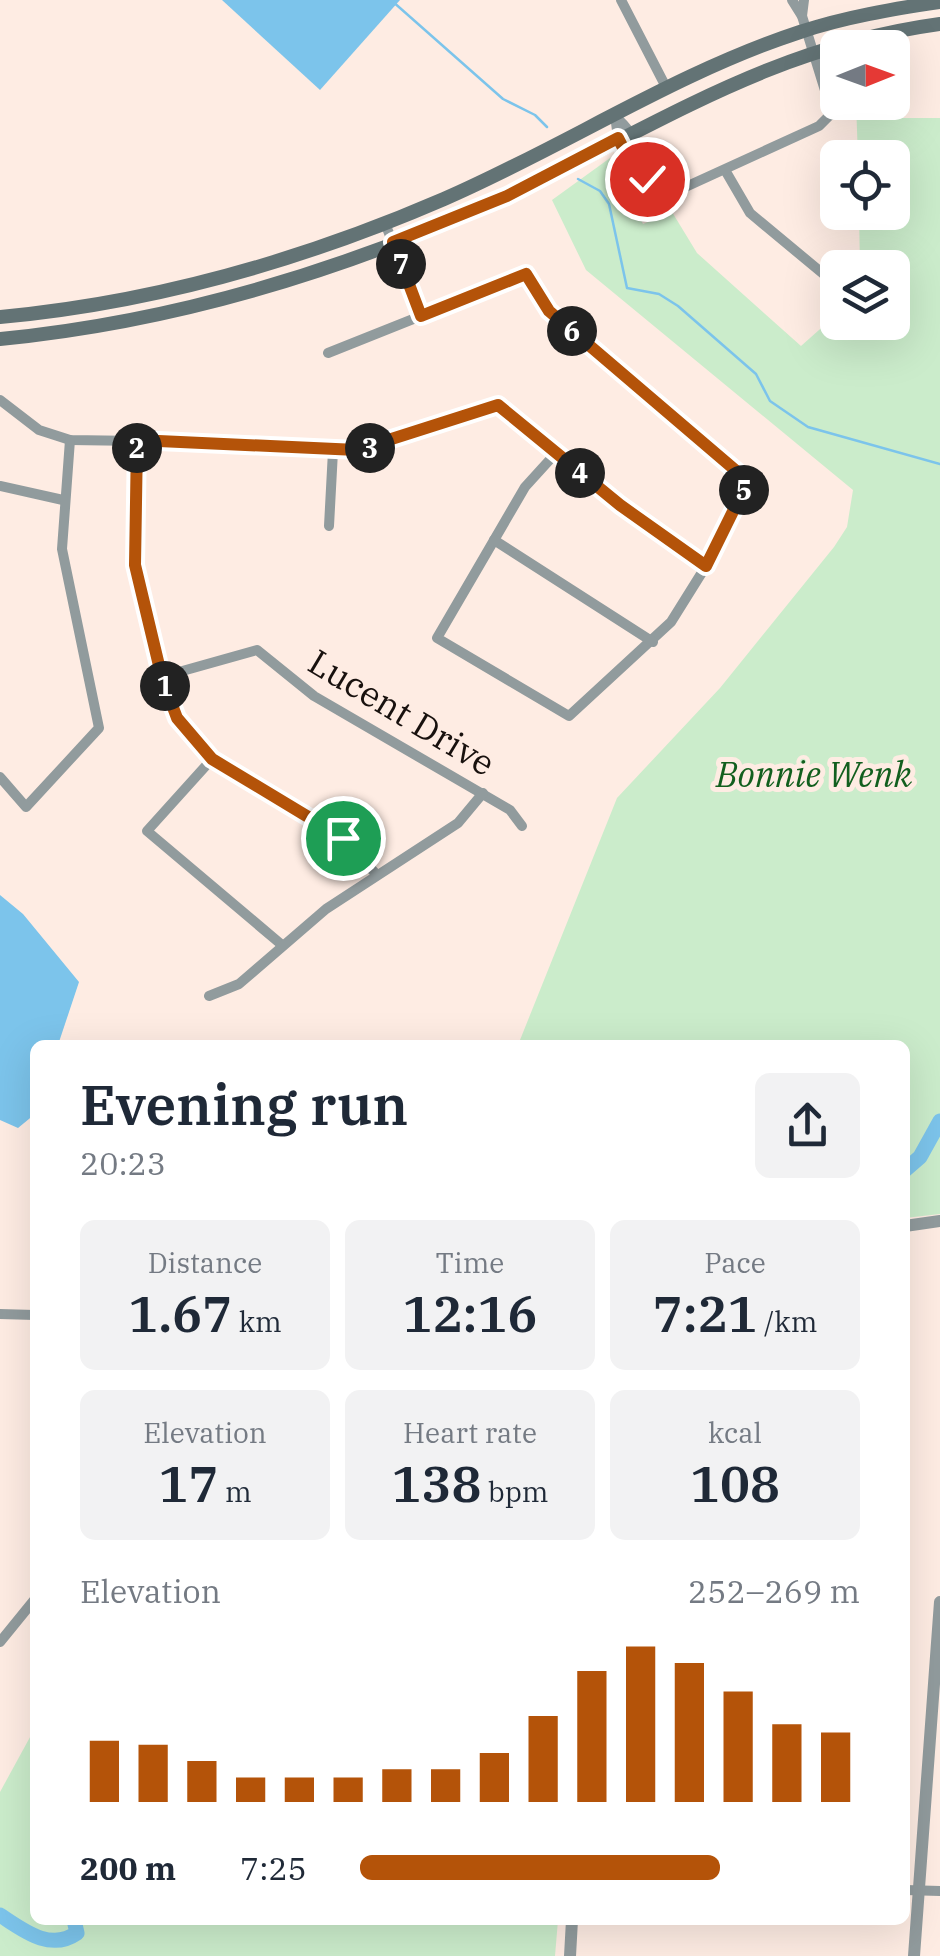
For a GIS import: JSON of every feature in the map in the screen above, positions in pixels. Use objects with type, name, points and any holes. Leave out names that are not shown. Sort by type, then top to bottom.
[{"type":"main road","points":[[0,318],[171,291],[268,264],[385,223],[804,23],[940,2]]},
{"type":"main road","points":[[0,339],[177,312],[393,242],[507,196],[772,65],[899,30],[940,24]]},
{"type":"street","points":[[621,0],[668,88]]},
{"type":"street","points":[[615,115],[636,173],[647,179],[657,200],[820,126],[832,113],[804,23],[792,0]]},
{"type":"street","points":[[804,0],[804,23]]},
{"type":"street","points":[[725,170],[745,208],[820,271]]},
{"type":"street","points":[[385,223],[421,316]]},
{"type":"street","points":[[328,352],[526,274],[549,311],[748,481],[706,566],[653,642],[569,716],[437,638],[525,487],[555,454]]},
{"type":"street","points":[[0,400],[39,430],[70,440],[333,451],[384,445],[498,405],[555,454],[706,566]]},
{"type":"street","points":[[0,777],[26,808],[99,728],[72,613],[62,548],[62,500],[70,440]]},
{"type":"street","points":[[137,440],[135,565],[162,678],[182,728],[212,759],[332,827],[376,874]]},
{"type":"street","points":[[329,526],[333,451]]},
{"type":"street","points":[[0,486],[62,500]]},
{"type":"street","points":[[494,540],[653,642]]},
{"type":"street","name":"Lucent Drive","points":[[162,678],[231,660],[251,649],[314,696],[510,810],[522,826]]},
{"type":"street","points":[[212,759],[146,831],[282,945]]},
{"type":"street","points":[[209,996],[239,984],[282,945],[376,874],[458,823],[483,793]]},
{"type":"street","points":[[910,1225],[940,1221]]},
{"type":"street","points":[[0,1314],[30,1315]]},
{"type":"street","points":[[914,1956],[912,1890],[940,1602]]},
{"type":"street","points":[[0,1642],[30,1604]]},
{"type":"street","points":[[912,1890],[940,1891]]},
{"type":"street","points":[[570,1956],[572,1925]]},
{"type":"green space","name":"Bonnie Wenk","points":[[940,118],[940,1214],[910,1217],[910,1040],[520,1040],[617,798],[720,688],[834,547],[847,527],[853,490],[586,270],[552,200],[610,158],[643,224],[672,212],[697,253],[801,346],[820,329],[820,340],[910,340],[910,250],[860,250],[859,230],[910,230],[910,140],[857,140],[857,120]]},
{"type":"green space","points":[[30,1737],[30,1925],[558,1925],[555,1956],[0,1956],[0,1792]]},
{"type":"water","points":[[222,0],[400,0],[320,90]]},
{"type":"water","points":[[0,895],[23,914],[79,982],[60,1040],[30,1040],[30,1118],[18,1128],[0,1120]]},
{"type":"waterway","points":[[391,0],[503,99],[535,115],[547,127]]},
{"type":"waterway","points":[[578,179],[600,191],[609,204],[627,288],[659,294],[678,306],[756,374],[770,401],[808,427],[940,464]]},
{"type":"waterway","points":[[910,1166],[920,1157],[940,1121]]},
{"type":"waterway","points":[[0,1915],[47,1940],[77,1933],[75,1925]]},
{"type":"route","points":[[343,838],[321,820],[212,759],[188,736],[177,718],[162,678],[135,565],[137,440],[357,450],[384,445],[498,405],[620,505],[706,566],[748,481],[549,311],[526,274],[421,316],[393,242],[507,196],[618,138],[636,173],[647,179]]}]
